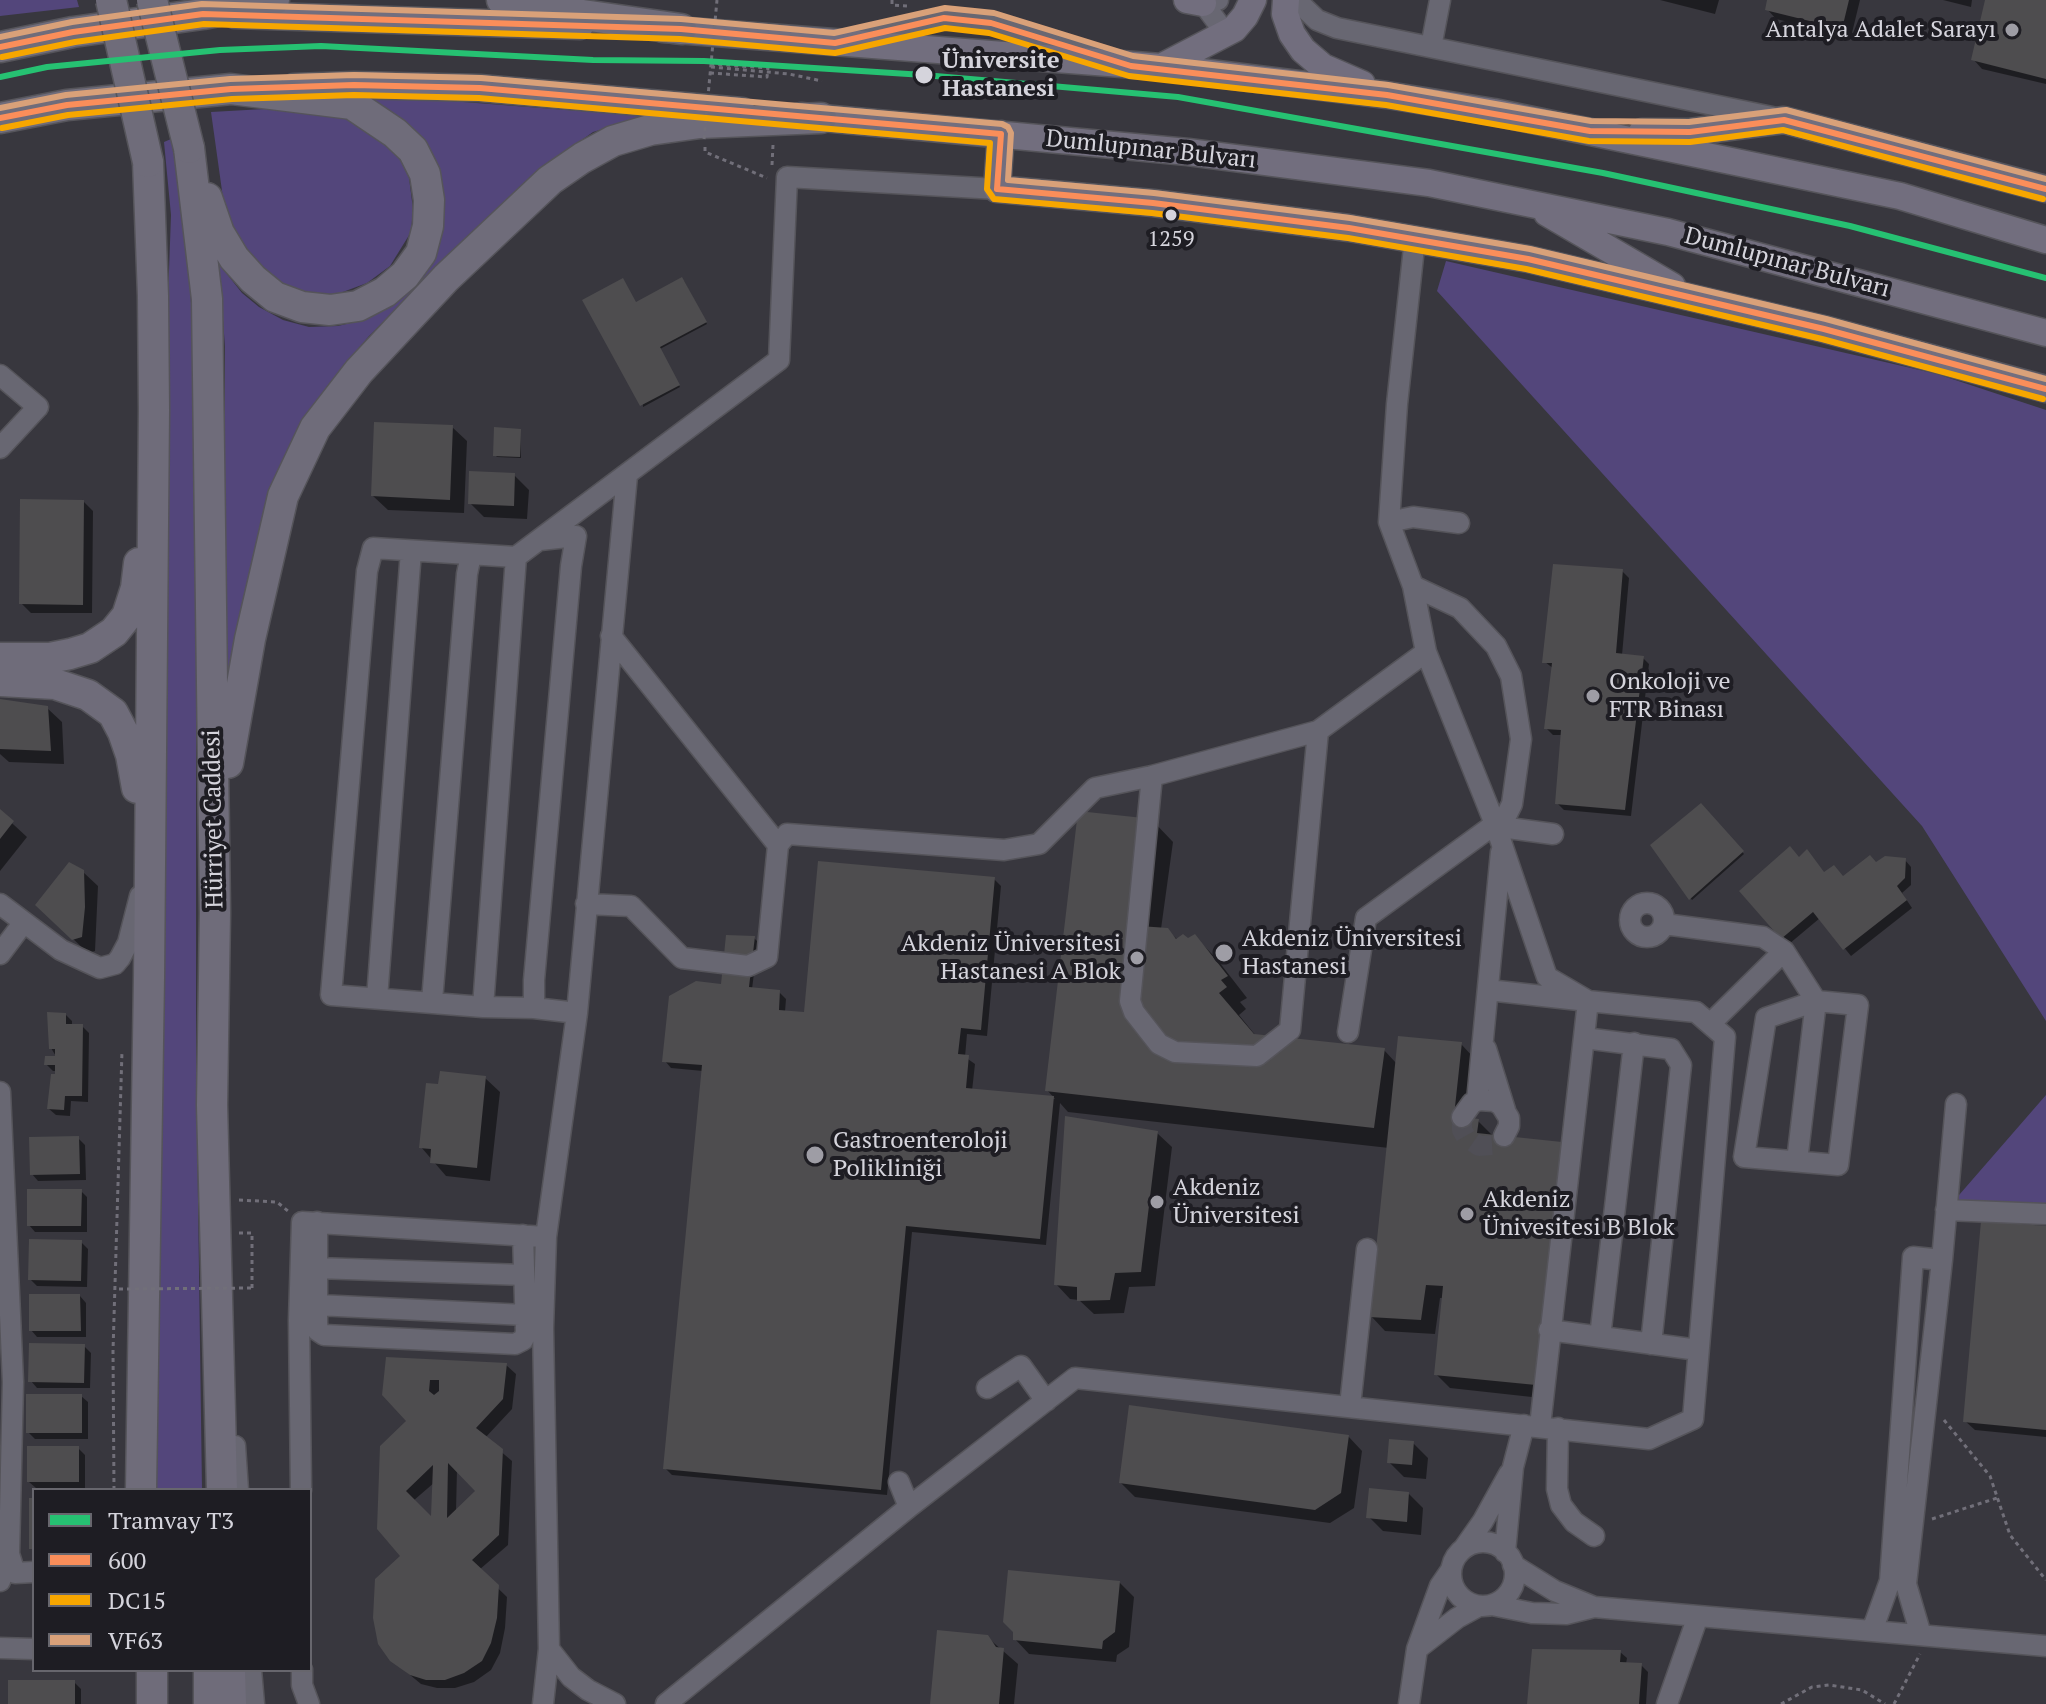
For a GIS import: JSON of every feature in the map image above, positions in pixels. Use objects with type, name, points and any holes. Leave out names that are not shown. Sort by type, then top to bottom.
[{"type":"highway","points":[[111,0],[148,162],[153,296],[147,1144],[141,1488]]},
{"type":"highway","points":[[152,0],[189,148],[219,233],[234,258],[275,297],[302,307],[330,310],[358,306],[385,292],[405,275],[421,253],[428,226],[429,200],[425,174],[413,150],[395,133],[352,104],[231,89]]},
{"type":"highway","points":[[0,47],[73,32],[203,14],[274,0]]},
{"type":"highway","points":[[502,0],[533,8],[681,29]]},
{"type":"highway","points":[[0,34],[73,32]]},
{"type":"highway","name":"Dumlupınar Bulvarı","points":[[0,118],[67,105],[231,89]]},
{"type":"highway","points":[[215,913],[229,747],[250,639],[283,496],[315,428],[359,371],[446,278],[550,180],[582,158],[613,141],[650,130],[700,123],[821,118]]},
{"type":"highway","name":"Hürriyet Caddesi","points":[[189,148],[207,299],[215,913],[212,1105],[222,1488]]},
{"type":"highway","points":[[0,658],[50,658],[90,648],[114,632],[127,616],[136,588],[154,410]]},
{"type":"highway","points":[[0,681],[55,684],[88,695],[113,713],[131,755],[149,853]]},
{"type":"highway","points":[[210,1488],[212,1105]]},
{"type":"highway","points":[[147,1144],[150,1488]]},
{"type":"highway","points":[[137,1704],[138,1672]]},
{"type":"highway","points":[[152,1672],[152,1704]]},
{"type":"highway","points":[[209,1672],[209,1704]]},
{"type":"highway","points":[[230,1672],[231,1704]]},
{"type":"main road","points":[[1161,67],[1234,29],[1253,0]]},
{"type":"main road","points":[[1286,0],[1285,14],[1292,34],[1303,50],[1323,67],[1387,95]]},
{"type":"main road","points":[[203,14],[681,29],[1161,67],[1387,95],[1494,112],[1900,196],[2046,240]]},
{"type":"main road","name":"Dumlupınar Bulvarı","points":[[231,89],[354,85],[480,88],[1188,152],[1429,183],[1668,232],[2046,333]]},
{"type":"main road","points":[[1590,131],[1690,132],[1784,120],[2046,189]]},
{"type":"main road","points":[[1001,134],[997,189],[1153,203],[1415,238],[1528,259],[1824,329],[2046,389]]},
{"type":"main road","points":[[1527,201],[1696,300]]},
{"type":"street","points":[[1296,0],[1317,20],[1337,28],[1784,120]]},
{"type":"street","points":[[1431,47],[1440,0]]},
{"type":"street","points":[[1203,1],[1226,34]]},
{"type":"street","points":[[577,1013],[331,995],[367,571],[373,548],[516,557],[779,360],[777,174],[997,189]]},
{"type":"street","points":[[1415,238],[1397,404],[1389,522],[1413,586],[1426,652],[1499,832],[1547,977],[1588,1001]]},
{"type":"street","points":[[0,375],[38,407],[0,448]]},
{"type":"street","points":[[543,1704],[549,1649],[543,1328],[546,1237],[577,1013],[627,475]]},
{"type":"street","points":[[1389,522],[1413,517],[1459,523]]},
{"type":"street","points":[[534,1008],[535,964],[576,536],[540,540]]},
{"type":"street","points":[[377,998],[411,551]]},
{"type":"street","points":[[432,1001],[471,555]]},
{"type":"street","points":[[483,1007],[516,557]]},
{"type":"street","points":[[1413,586],[1460,608],[1496,646],[1511,676],[1521,739],[1512,804],[1499,832],[1477,1101]]},
{"type":"street","points":[[611,636],[778,845]]},
{"type":"street","points":[[586,904],[631,906],[682,958],[748,966],[767,957],[778,845],[787,834],[1004,850],[1039,844],[1095,788],[1152,776],[1318,731],[1426,652]]},
{"type":"street","points":[[1152,776],[1130,1001],[1134,1012],[1159,1044],[1175,1052],[1257,1056],[1290,1030],[1318,731]]},
{"type":"street","points":[[1348,1032],[1366,918],[1499,832],[1553,834]]},
{"type":"street","points":[[0,904],[61,950],[100,968],[115,964],[128,943],[149,853]]},
{"type":"street","points":[[0,954],[24,922]]},
{"type":"street","points":[[1664,924],[1763,937],[1784,951],[1816,1001],[1797,1161]]},
{"type":"street","points":[[1710,1024],[1784,951]]},
{"type":"street","points":[[666,1704],[909,1507],[1075,1378],[1649,1439],[1693,1419],[1725,1037],[1696,1012],[1488,990]]},
{"type":"street","points":[[1588,1001],[1549,1330],[1541,1426],[1561,1505],[1574,1522],[1594,1536]]},
{"type":"street","points":[[1816,1001],[1858,1005],[1838,1165],[1744,1157],[1766,1018],[1816,1001]]},
{"type":"street","points":[[1584,1038],[1671,1049],[1681,1065],[1651,1344]]},
{"type":"street","points":[[1483,1042],[1506,1111],[1509,1126],[1504,1136]]},
{"type":"street","points":[[1600,1337],[1634,1043]]},
{"type":"street","points":[[0,1092],[9,1554],[15,1573],[32,1572]]},
{"type":"street","points":[[1462,1117],[1466,1108],[1477,1101],[1494,1101],[1506,1111]]},
{"type":"street","points":[[1921,1635],[1906,1584],[1956,1104]]},
{"type":"street","points":[[1946,1210],[2046,1214]]},
{"type":"street","points":[[310,1222],[546,1237]]},
{"type":"street","points":[[310,1222],[317,1268],[318,1331],[324,1335],[515,1344],[523,1340],[526,1333],[523,1235]]},
{"type":"street","points":[[301,1488],[299,1320],[310,1222]]},
{"type":"street","points":[[1350,1406],[1367,1249]]},
{"type":"street","points":[[1872,1631],[1890,1581],[1913,1257],[1942,1260]]},
{"type":"street","points":[[317,1268],[524,1275]]},
{"type":"street","points":[[218,1302],[229,1376],[238,1488]]},
{"type":"street","points":[[317,1305],[525,1315]]},
{"type":"street","points":[[1549,1330],[1698,1350]]},
{"type":"street","points":[[987,1388],[1021,1366],[1046,1401]]},
{"type":"street","points":[[1541,1426],[1513,1467],[1483,1521],[1453,1562],[1451,1580],[1461,1597],[1485,1605],[1532,1613],[1566,1614],[1594,1607]]},
{"type":"street","points":[[1417,1649],[1457,1618],[1508,1594],[1515,1575],[1509,1558],[1513,1467]]},
{"type":"street","points":[[899,1482],[909,1507]]},
{"type":"street","points":[[1464,1548],[1481,1542],[1498,1546],[1509,1558],[1555,1591],[1594,1607],[2046,1646]]},
{"type":"street","points":[[0,1581],[9,1554]]},
{"type":"street","points":[[1409,1704],[1417,1649],[1440,1586],[1451,1570]]},
{"type":"street","points":[[1667,1704],[1698,1616]]},
{"type":"street","points":[[0,1648],[32,1649]]},
{"type":"street","points":[[549,1649],[571,1677],[615,1704]]},
{"type":"street","points":[[251,1672],[254,1704]]},
{"type":"street","points":[[302,1672],[302,1685],[309,1704]]},
{"type":"path","points":[[717,0],[705,152],[777,174],[774,137]]},
{"type":"path","points":[[713,68],[768,68],[768,72],[767,77],[713,68]]},
{"type":"path","points":[[768,72],[822,81]]},
{"type":"path","points":[[114,1488],[113,1337],[122,1046]]},
{"type":"path","points":[[239,1200],[277,1202],[310,1222]]},
{"type":"path","points":[[119,1289],[252,1288],[252,1233],[237,1233]]},
{"type":"path","points":[[1941,1416],[1990,1476],[2010,1535],[2046,1580]]},
{"type":"path","points":[[1912,1525],[1997,1498]]},
{"type":"path","points":[[1894,1704],[1925,1644],[1921,1635]]},
{"type":"path","points":[[1781,1704],[1812,1687],[1829,1685],[1862,1690],[1885,1704]]},
{"type":"shaded area","points":[[0,0],[77,0],[79,7],[0,16]]},
{"type":"shaded area","points":[[411,98],[646,116],[593,132],[535,173],[369,336],[328,385],[306,417],[228,672],[225,650],[225,347],[219,264],[242,293],[259,307],[283,320],[309,327],[338,326],[363,320],[382,310],[410,288],[439,221],[370,99]]},
{"type":"shaded area","points":[[282,108],[329,110],[392,139],[408,170],[413,209],[411,232],[390,266],[367,283],[332,296],[302,293],[275,281],[244,256],[223,198],[211,112]]},
{"type":"shaded area","points":[[171,139],[186,221],[196,385],[196,1053],[202,1488],[156,1488],[165,383],[171,215],[164,142]]},
{"type":"shaded area","points":[[1446,261],[1937,374],[2046,410],[2046,1021],[1922,826],[1437,291]]},
{"type":"shaded area","points":[[2046,1095],[2046,1213],[1946,1210]]},
{"type":"building","name":"Antalya Adalet Sarayı","points":[[1767,0],[1849,0],[1842,29],[1765,10]]},
{"type":"building","name":"Antalya Adalet Sarayı","points":[[1985,0],[2046,0],[2046,79],[1971,60]]},
{"type":"building","points":[[682,277],[707,322],[660,347],[680,385],[640,406],[582,300],[623,278],[636,302]]},
{"type":"building","points":[[374,422],[453,425],[450,500],[371,496]]},
{"type":"building","points":[[494,427],[521,429],[520,457],[493,456]]},
{"type":"building","points":[[469,471],[515,473],[514,506],[468,504]]},
{"type":"building","points":[[20,499],[84,500],[83,605],[19,604]]},
{"type":"building","name":"Onkoloji ve FTR Binası","points":[[1553,564],[1623,569],[1616,653],[1644,656],[1625,810],[1555,804],[1561,730],[1544,729],[1552,663],[1542,663]]},
{"type":"building","points":[[0,699],[48,706],[51,751],[0,749]]},
{"type":"building","points":[[1701,803],[1744,851],[1689,900],[1650,845]]},
{"type":"building","points":[[0,809],[14,821],[0,839]]},
{"type":"building","name":"Akdeniz Üniversitesi Hastanesi A Blok","points":[[1078,811],[1153,819],[1139,926],[1168,928],[1176,939],[1183,934],[1188,938],[1195,934],[1228,976],[1221,980],[1227,987],[1219,993],[1254,1034],[1385,1048],[1374,1128],[1045,1091]]},
{"type":"building","points":[[1790,846],[1799,857],[1807,849],[1824,872],[1834,865],[1843,876],[1870,855],[1876,862],[1885,856],[1906,858],[1905,878],[1897,886],[1907,900],[1843,950],[1813,912],[1781,939],[1739,891]]},
{"type":"building","points":[[818,861],[995,877],[981,1030],[961,1028],[958,1054],[969,1055],[966,1088],[1054,1096],[1040,1239],[906,1226],[881,1490],[663,1469],[702,1065],[662,1062],[669,996],[696,981],[721,984],[726,935],[755,936],[749,987],[780,990],[779,1010],[804,1012]]},
{"type":"building","points":[[69,862],[84,870],[82,937],[72,940],[35,905]]},
{"type":"building","points":[[47,1012],[66,1013],[66,1024],[83,1024],[82,1096],[65,1096],[64,1110],[47,1109],[55,1065],[44,1065],[45,1056],[55,1056],[55,1049],[49,1049]]},
{"type":"building","name":"Akdeniz Ünivesitesi B Blok","points":[[1398,1036],[1462,1042],[1454,1116],[1479,1119],[1477,1133],[1562,1142],[1536,1385],[1434,1375],[1443,1286],[1426,1285],[1421,1320],[1369,1317]]},
{"type":"building","points":[[440,1071],[486,1076],[477,1168],[430,1163],[431,1149],[419,1148],[426,1083],[438,1084]]},
{"type":"building","points":[[1065,1116],[1158,1131],[1141,1272],[1115,1273],[1110,1300],[1077,1301],[1077,1287],[1054,1285]]},
{"type":"building","points":[[79,1136],[80,1174],[30,1175],[29,1137]]},
{"type":"building","points":[[27,1189],[82,1189],[81,1226],[27,1226]]},
{"type":"building","points":[[1981,1221],[2046,1226],[2046,1430],[1963,1422]]},
{"type":"building","points":[[29,1239],[82,1240],[81,1281],[28,1280]]},
{"type":"building","points":[[29,1294],[80,1294],[81,1331],[29,1331]]},
{"type":"building","points":[[29,1343],[85,1344],[84,1383],[28,1382]]},
{"type":"building","points":[[386,1357],[507,1363],[503,1399],[476,1428],[503,1449],[499,1535],[472,1560],[499,1585],[497,1618],[491,1643],[482,1661],[464,1673],[445,1680],[426,1680],[410,1675],[390,1661],[378,1644],[373,1618],[375,1579],[400,1556],[377,1529],[380,1446],[406,1421],[382,1395]],"holes":[[[430,1380],[439,1380],[439,1391],[434,1395],[429,1391]],[[448,1463],[475,1491],[447,1518]],[[433,1465],[431,1516],[406,1491]]]},
{"type":"building","points":[[26,1394],[82,1394],[82,1433],[26,1433]]},
{"type":"building","points":[[1129,1405],[1349,1435],[1341,1493],[1315,1510],[1119,1483]]},
{"type":"building","points":[[1389,1439],[1414,1441],[1412,1465],[1387,1463]]},
{"type":"building","points":[[27,1446],[79,1446],[79,1482],[27,1482]]},
{"type":"building","points":[[1369,1488],[1409,1492],[1407,1522],[1366,1518]]},
{"type":"building","points":[[29,1498],[32,1498],[32,1549],[29,1549]]},
{"type":"building","points":[[1008,1570],[1120,1581],[1115,1632],[1103,1641],[1102,1649],[1013,1640],[1013,1632],[1003,1622]]},
{"type":"building","points":[[937,1630],[988,1635],[996,1647],[1004,1648],[999,1704],[930,1704]]},
{"type":"building","points":[[1532,1649],[1621,1650],[1620,1662],[1642,1663],[1639,1704],[1527,1704]]},
{"type":"building","points":[[8,1680],[75,1680],[75,1704],[8,1704]]},
{"type":"tunnel","points":[[1462,1117],[1462,1130],[1466,1137],[1479,1146],[1494,1145],[1504,1136]]},
{"type":"tram line","name":"T3","points":[[0,77],[47,67],[220,50],[321,46],[593,60],[704,61],[924,75],[1178,97],[1603,173],[1850,226],[2046,278]]},
{"type":"transit line","name":"VF63","points":[[0,37],[72,22],[202,4],[681,19],[834,33],[945,8],[994,13],[1133,56],[1388,85],[1591,121],[1689,122],[1786,110],[2046,179]]},
{"type":"transit line","name":"600","points":[[0,47],[73,32],[203,14],[681,29],[835,43],[944,18],[991,23],[1131,66],[1387,95],[1590,131],[1690,132],[1784,120],[2046,189]]},
{"type":"transit line","name":"DC15","points":[[2,57],[75,42],[204,24],[680,39],[835,53],[945,28],[989,33],[1129,76],[1386,105],[1589,141],[1690,142],[1783,130],[2043,199]]},
{"type":"transit line","name":"VF63","points":[[0,108],[66,95],[230,79],[354,75],[481,78],[1002,124],[1011,133],[1008,180],[1154,193],[1350,218],[1530,249],[1826,319],[2046,379]]},
{"type":"transit line","name":"600","points":[[0,118],[67,105],[231,89],[354,85],[480,88],[1001,134],[997,189],[1153,203],[1349,228],[1528,259],[1824,329],[2046,389]]},
{"type":"transit line","name":"DC15","points":[[2,128],[68,115],[232,99],[354,95],[479,98],[990,143],[987,189],[994,199],[1152,213],[1348,238],[1526,269],[1822,339],[2043,399]]},
{"type":"place","name":"Antalya Adalet Sarayı","points":[[2012,30]]},
{"type":"place","name":"Üniversite Hastanesi","points":[[924,75]]},
{"type":"place","name":"1259","points":[[1171,215]]},
{"type":"place","name":"Onkoloji ve FTR Binası","points":[[1593,696]]},
{"type":"place","name":"Akdeniz Üniversitesi Hastanesi","points":[[1224,953]]},
{"type":"place","name":"Akdeniz Üniversitesi Hastanesi A Blok","points":[[1137,958]]},
{"type":"place","name":"Gastroenteroloji Polikliniği","points":[[815,1155]]},
{"type":"place","name":"Akdeniz Üniversitesi","points":[[1157,1202]]},
{"type":"place","name":"Akdeniz Ünivesitesi B Blok","points":[[1467,1214]]}]
